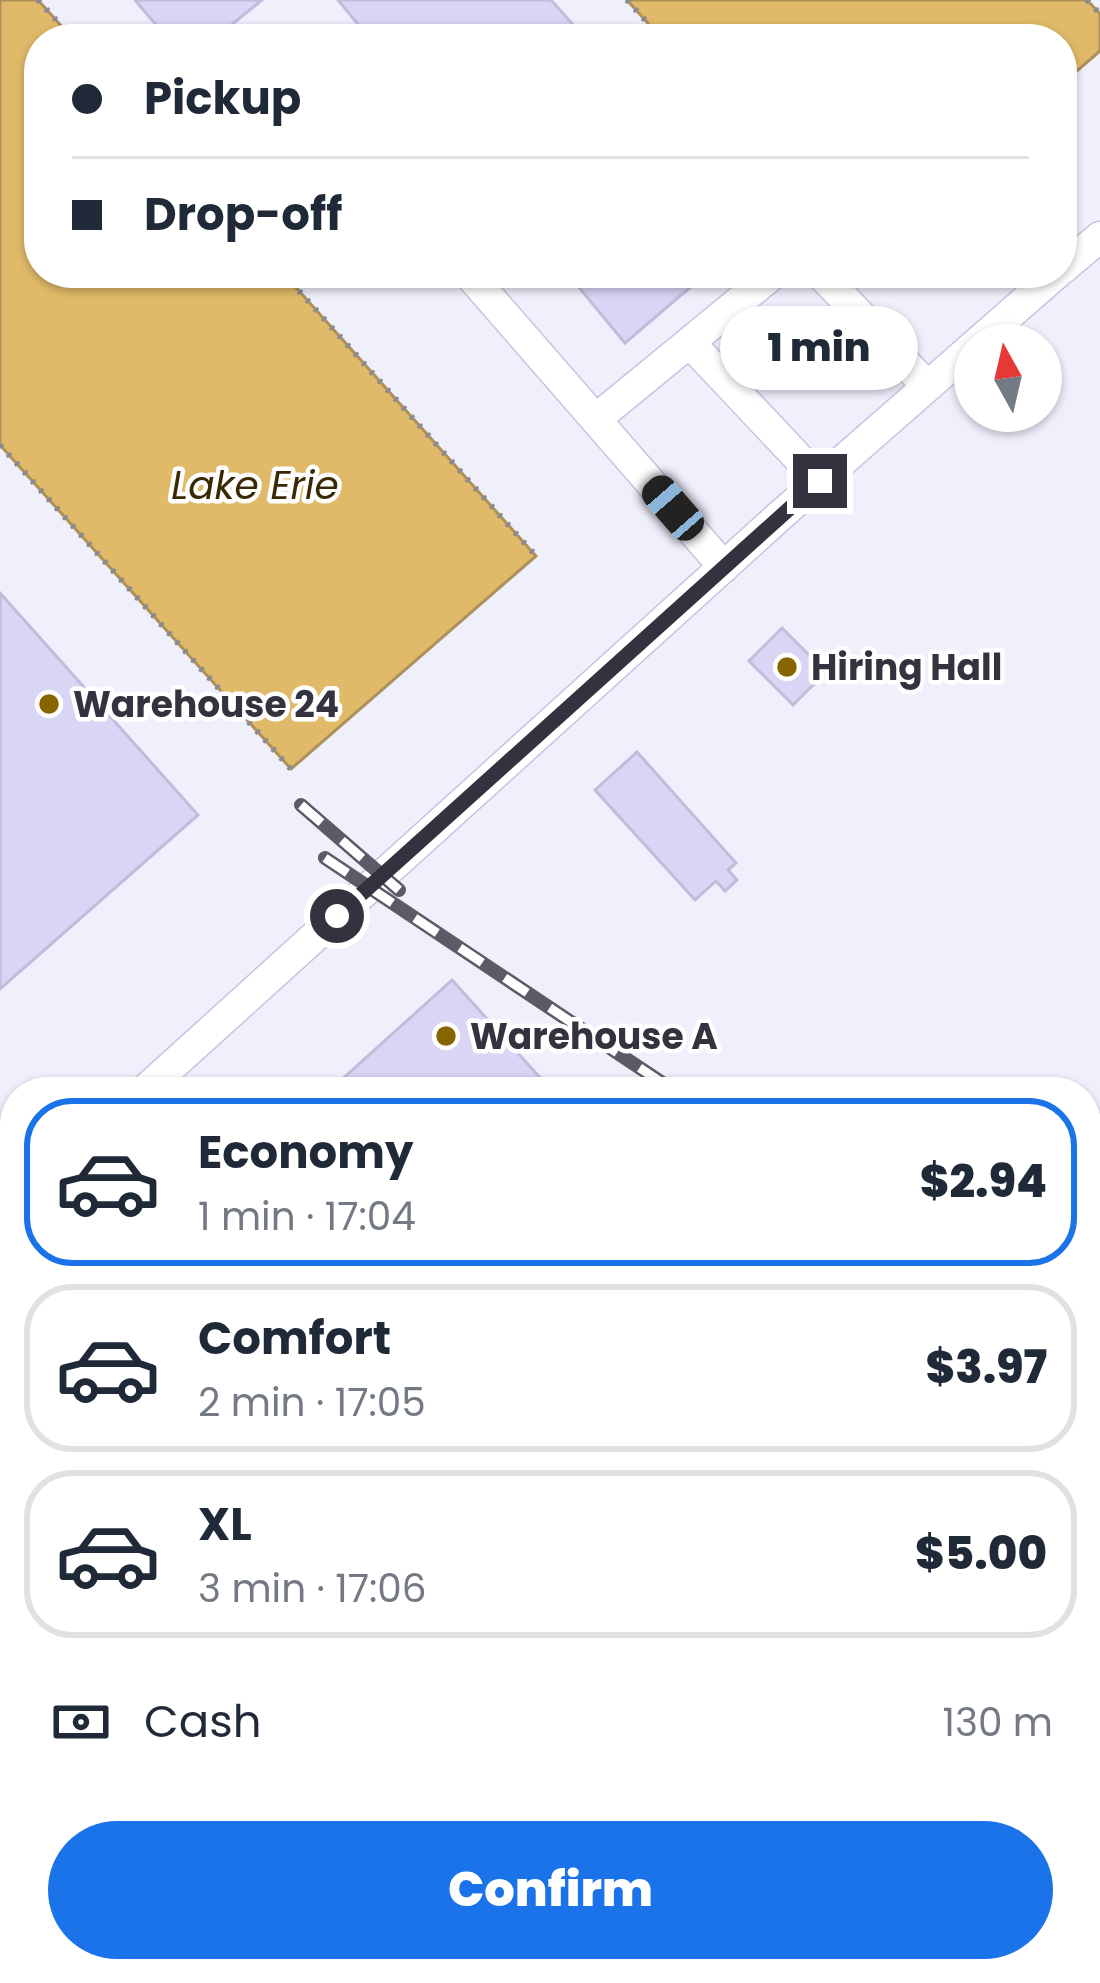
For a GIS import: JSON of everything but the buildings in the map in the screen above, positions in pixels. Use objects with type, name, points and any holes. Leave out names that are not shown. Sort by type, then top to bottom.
[{"type":"lane","points":[[481,288],[724,567]]},
{"type":"lane","points":[[596,419],[756,288]]},
{"type":"lane","points":[[834,288],[927,386]]},
{"type":"lane","points":[[160,1077],[1039,288]]},
{"type":"lane","points":[[691,344],[820,481]]},
{"type":"path","points":[[38,0],[60,24]]},
{"type":"path","points":[[627,0],[649,24]]},
{"type":"path","points":[[1087,0],[1100,14]]},
{"type":"path","points":[[296,288],[536,556]]},
{"type":"path","points":[[0,445],[291,769]]},
{"type":"water","name":"Lake Erie","points":[[0,0],[38,0],[60,24],[24,24],[24,288],[296,288],[536,556],[291,769],[0,445]]},
{"type":"water","points":[[627,0],[1087,0],[1100,14],[1100,51],[1077,71],[1077,24],[649,24]]},
{"type":"railway","points":[[301,805],[399,890]]},
{"type":"railway","points":[[325,858],[654,1077]]},
{"type":"place","name":"Hiring Hall","points":[[787,667]]},
{"type":"place","name":"Warehouse 24","points":[[49,704]]},
{"type":"place","name":"Warehouse A","points":[[446,1036]]},
{"type":"route","points":[[337,916],[820,481]]}]
